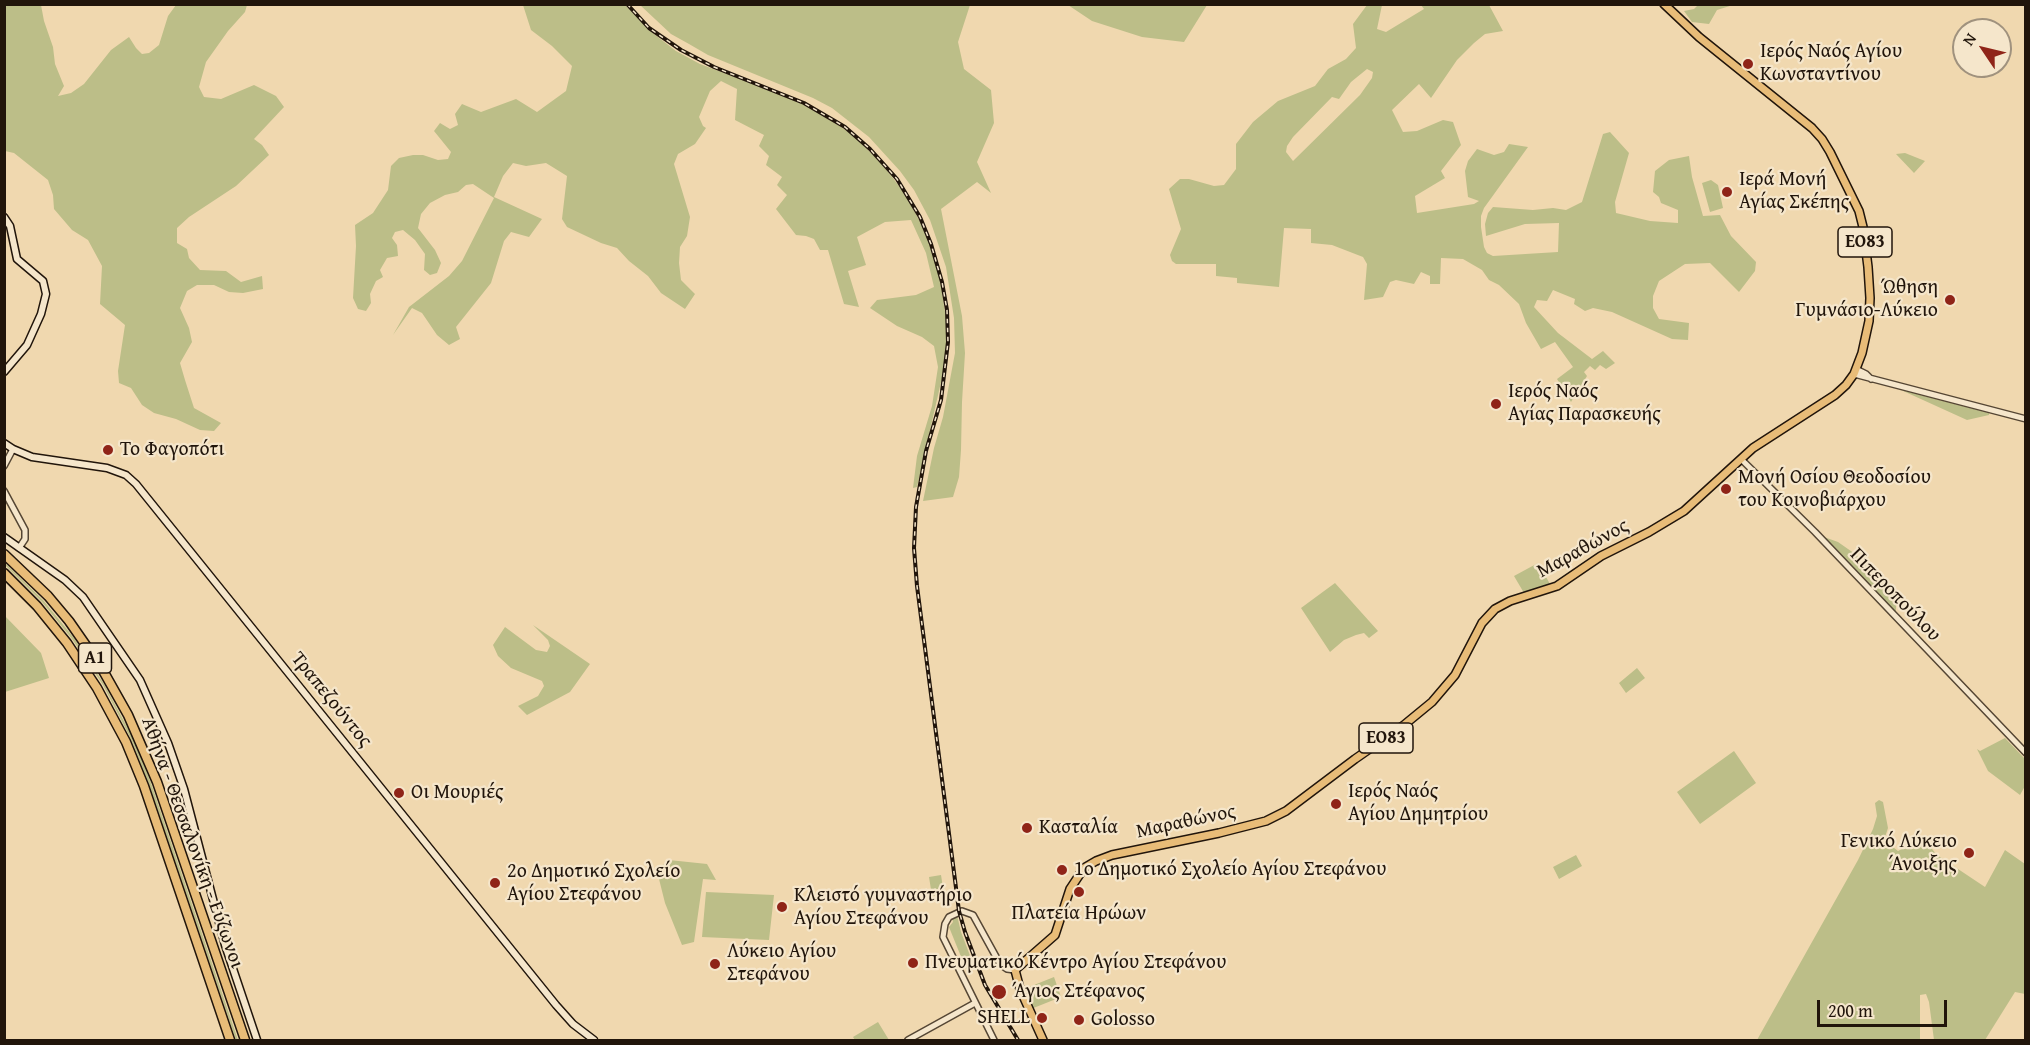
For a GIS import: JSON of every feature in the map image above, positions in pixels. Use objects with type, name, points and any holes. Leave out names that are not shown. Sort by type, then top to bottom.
[{"type":"highway","name":"Αθήνα - Θεσσαλονίκη - Εύζωνοι","points":[[4,554],[69,621],[101,668],[132,722],[157,782],[245,1041]]},
{"type":"highway","name":"Αθήνα - Θεσσαλονίκη - Εύζωνοι","points":[[4,573],[48,618],[67,643],[97,688],[126,741],[144,786],[230,1041]]},
{"type":"main road","name":"Μαραθώνος","points":[[1015,970],[1055,935],[1073,884],[1082,871],[1092,863],[1112,855],[1261,823],[1286,812],[1432,702],[1455,675],[1482,623],[1495,609],[1510,601],[1553,588],[1600,556],[1678,515],[1753,448],[1835,395],[1855,372],[1862,353],[1870,309],[1866,247],[1859,210],[1830,152],[1822,139],[1809,126],[1699,37],[1664,4]]},
{"type":"main road","points":[[4,217],[10,226],[16,259],[43,281],[46,294],[41,314],[27,345],[4,372]]},
{"type":"main road","name":"Τραπεζούντος","points":[[4,443],[32,457],[107,468],[126,475],[136,484],[556,1005],[573,1024],[594,1041]]},
{"type":"main road","points":[[4,537],[65,580],[82,597],[127,659],[150,700],[184,789],[225,945],[257,1041]]},
{"type":"main road","points":[[1015,970],[1020,989],[1043,1041]]},
{"type":"street","points":[[1855,372],[1871,379],[2025,419]]},
{"type":"street","points":[[4,466],[13,449]]},
{"type":"street","name":"Πιπεροπούλου","points":[[1741,459],[1815,532],[2025,753]]},
{"type":"street","points":[[4,490],[26,530],[25,539],[19,548]]},
{"type":"street","points":[[994,1041],[943,937],[945,924],[951,914],[962,910],[974,917],[998,962],[1003,967],[1015,970]]},
{"type":"street","points":[[908,1041],[975,1003]]},
{"type":"green space","points":[[5,4],[41,5],[53,47],[55,64],[64,86],[58,96],[71,93],[84,84],[111,50],[129,37],[142,54],[149,53],[159,45],[168,16],[176,5],[247,5],[245,12],[206,62],[199,87],[204,97],[221,99],[254,85],[276,96],[284,107],[254,139],[269,155],[236,186],[189,217],[177,228],[177,243],[187,249],[189,258],[200,270],[226,271],[241,282],[262,276],[263,289],[243,293],[229,292],[214,285],[197,285],[187,291],[180,308],[189,328],[192,342],[180,363],[194,408],[221,423],[214,431],[200,430],[176,419],[154,413],[142,405],[131,388],[119,383],[118,371],[125,325],[100,304],[102,266],[88,240],[72,230],[54,209],[53,195],[48,180],[14,153],[5,151]]},
{"type":"green space","points":[[523,5],[625,5],[654,34],[676,51],[700,64],[799,101],[853,135],[883,165],[905,194],[924,229],[938,267],[946,318],[947,344],[944,369],[917,487],[913,488],[917,456],[932,406],[938,367],[934,346],[870,308],[877,300],[916,295],[934,287],[926,253],[911,220],[885,222],[857,237],[866,265],[848,271],[859,307],[844,304],[828,250],[820,250],[814,239],[796,235],[776,209],[787,195],[777,185],[782,177],[766,165],[769,156],[759,146],[764,135],[735,120],[737,89],[721,81],[710,91],[699,117],[706,128],[695,144],[678,154],[674,164],[690,217],[687,236],[680,247],[679,263],[681,280],[695,294],[685,309],[661,293],[648,276],[617,248],[567,227],[562,219],[567,176],[546,163],[526,166],[513,163],[503,176],[494,197],[542,219],[529,237],[511,232],[504,241],[491,283],[456,327],[460,339],[449,345],[437,335],[422,313],[412,308],[393,335],[409,307],[449,276],[462,261],[494,198],[473,184],[466,185],[458,192],[445,195],[430,203],[421,214],[418,228],[435,250],[441,263],[437,273],[430,275],[424,270],[425,254],[415,240],[403,230],[395,232],[392,238],[397,245],[398,256],[387,258],[380,270],[383,277],[376,281],[370,294],[371,303],[366,311],[358,309],[353,298],[355,225],[373,213],[388,190],[391,166],[399,158],[413,155],[423,155],[438,160],[448,159],[451,152],[434,131],[440,123],[450,129],[458,125],[455,114],[462,104],[481,112],[516,99],[537,112],[566,91],[572,66],[552,46],[531,30]]},
{"type":"green space","points":[[640,5],[970,5],[958,42],[964,69],[991,90],[994,123],[977,162],[991,193],[977,182],[941,209],[962,316],[965,353],[959,477],[953,497],[923,501],[955,353],[954,318],[946,267],[930,220],[914,190],[869,137],[832,108],[708,55],[671,34]]},
{"type":"green space","points":[[1068,5],[1207,5],[1184,42],[1142,37],[1092,21]]},
{"type":"green space","points":[[1367,5],[1382,5],[1377,29],[1386,32],[1424,9],[1421,5],[1489,5],[1503,31],[1485,34],[1474,43],[1457,60],[1431,98],[1419,84],[1392,110],[1403,132],[1417,131],[1443,120],[1453,122],[1461,145],[1441,171],[1445,178],[1415,196],[1417,213],[1474,204],[1479,201],[1468,197],[1465,171],[1468,161],[1477,149],[1494,155],[1504,152],[1509,144],[1528,147],[1484,208],[1481,227],[1484,247],[1487,253],[1493,256],[1558,252],[1559,223],[1525,224],[1486,236],[1485,224],[1488,213],[1493,207],[1566,210],[1582,202],[1603,134],[1610,132],[1629,153],[1615,202],[1616,213],[1650,221],[1678,223],[1678,210],[1661,203],[1659,197],[1653,192],[1655,171],[1669,160],[1689,156],[1692,177],[1703,216],[1720,215],[1731,236],[1756,262],[1755,271],[1739,292],[1710,263],[1685,264],[1659,281],[1653,296],[1653,308],[1659,319],[1689,323],[1688,340],[1672,339],[1612,312],[1593,308],[1585,311],[1574,304],[1575,299],[1553,290],[1547,301],[1537,300],[1534,307],[1558,333],[1592,359],[1603,351],[1615,363],[1606,369],[1600,365],[1595,370],[1590,366],[1584,372],[1587,376],[1571,402],[1557,379],[1573,367],[1555,342],[1541,349],[1526,323],[1519,304],[1499,285],[1489,280],[1482,270],[1463,259],[1441,258],[1440,284],[1430,284],[1430,276],[1421,272],[1414,284],[1396,280],[1390,282],[1383,297],[1364,300],[1367,264],[1363,257],[1332,245],[1311,243],[1311,229],[1284,228],[1279,287],[1237,283],[1237,278],[1216,276],[1216,264],[1176,264],[1172,261],[1170,255],[1181,229],[1169,189],[1180,179],[1189,179],[1214,186],[1224,185],[1236,169],[1236,144],[1253,122],[1278,101],[1315,86],[1328,69],[1346,59],[1356,48],[1353,24]],"holes":[[[1367,69],[1373,72],[1372,78],[1360,95],[1293,161],[1286,152],[1293,137],[1332,97],[1339,99],[1351,82]]]},
{"type":"green space","points":[[1698,5],[1733,5],[1717,10],[1709,24],[1692,22],[1684,11],[1694,9]]},
{"type":"green space","points":[[1905,153],[1925,161],[1914,173],[1896,154]]},
{"type":"green space","points":[[1711,180],[1718,185],[1723,208],[1710,212],[1702,183]]},
{"type":"green space","points":[[1901,390],[1989,413],[1989,415],[1967,420]]},
{"type":"green space","points":[[1824,537],[1838,542],[1878,570],[1896,606],[1896,613]]},
{"type":"green space","points":[[4,562],[43,600],[74,638],[104,684],[133,738],[151,783],[238,1040],[236,1040],[149,784],[131,739],[103,685],[72,639],[42,602]]},
{"type":"green space","points":[[1538,563],[1550,584],[1524,593],[1514,576]]},
{"type":"green space","points":[[1335,583],[1378,631],[1369,638],[1364,633],[1344,640],[1330,652],[1301,608]]},
{"type":"green space","points":[[4,615],[41,653],[49,678],[5,692]]},
{"type":"green space","points":[[533,625],[590,664],[570,692],[527,715],[518,706],[538,696],[544,686],[542,681],[511,668],[498,656],[493,645],[505,627],[536,650],[547,652],[550,646],[548,640]]},
{"type":"green space","points":[[1637,668],[1645,678],[1626,693],[1619,683]]},
{"type":"green space","points":[[2005,738],[2025,759],[2025,786],[2020,795],[1988,771],[1977,749],[1980,751]]},
{"type":"green space","points":[[1734,751],[1756,783],[1700,824],[1677,792]]},
{"type":"green space","points":[[1879,800],[1883,802],[1888,828],[1885,837],[1889,844],[1898,851],[1923,838],[1937,855],[1985,887],[2005,850],[2025,864],[2025,994],[2015,992],[1985,1040],[1934,1040],[1926,994],[1920,995],[1920,1040],[1757,1040],[1858,860],[1873,829],[1877,816],[1875,803]]},
{"type":"green space","points":[[1576,855],[1582,866],[1559,879],[1553,867]]},
{"type":"green space","points":[[669,860],[707,864],[716,880],[703,879],[694,942],[682,945],[665,903],[656,867],[668,863]]},
{"type":"green space","points":[[941,875],[944,894],[932,896],[929,877]]},
{"type":"green space","points":[[706,892],[774,895],[769,940],[702,937]]},
{"type":"green space","points":[[957,915],[974,966],[966,969],[949,927],[953,922],[952,918]]},
{"type":"green space","points":[[1054,977],[1061,997],[1031,1009],[1024,989]]},
{"type":"green space","points":[[878,1022],[889,1040],[855,1040],[853,1037]]},
{"type":"railway","points":[[627,4],[649,28],[681,50],[714,67],[804,103],[845,127],[870,149],[897,179],[920,217],[931,244],[947,310],[948,342],[941,400],[926,451],[916,507],[914,548],[917,586],[959,911],[985,985],[1018,1040]]},
{"type":"place","name":"Ιερός Ναός Αγίου Κωνσταντίνου","points":[[1748,64]]},
{"type":"place","name":"Ιερά Μονή Αγίας Σκέπης","points":[[1727,192]]},
{"type":"place","name":"Ώθηση Γυμνάσιο-Λύκειο","points":[[1950,300]]},
{"type":"place","name":"Ιερός Ναός Αγίας Παρασκευής","points":[[1496,404]]},
{"type":"place","name":"Το Φαγοπότι","points":[[108,450]]},
{"type":"place","name":"Μονή Οσίου Θεοδοσίου του Κοινοβιάρχου","points":[[1726,489]]},
{"type":"place","name":"Οι Μουριές","points":[[399,793]]},
{"type":"place","name":"Ιερός Ναός Αγίου Δημητρίου","points":[[1336,804]]},
{"type":"place","name":"Κασταλία","points":[[1027,828]]},
{"type":"place","name":"Γενικό Λύκειο Άνοιξης","points":[[1969,853]]},
{"type":"place","name":"1ο Δημοτικό Σχολείο Αγίου Στεφάνου","points":[[1062,870]]},
{"type":"place","name":"2ο Δημοτικό Σχολείο Αγίου Στεφάνου","points":[[495,883]]},
{"type":"place","name":"Πλατεία Ηρώων","points":[[1079,892]]},
{"type":"place","name":"Κλειστό γυμναστήριο Αγίου Στεφάνου","points":[[782,907]]},
{"type":"place","name":"Πνευματικό Κέντρο Αγίου Στεφάνου","points":[[913,963]]},
{"type":"place","name":"Λύκειο Αγίου Στεφάνου","points":[[715,964]]},
{"type":"place","name":"Άγιος Στέφανος","points":[[999,992]]},
{"type":"place","name":"SHELL","points":[[1042,1018]]},
{"type":"place","name":"Golosso","points":[[1079,1020]]}]
